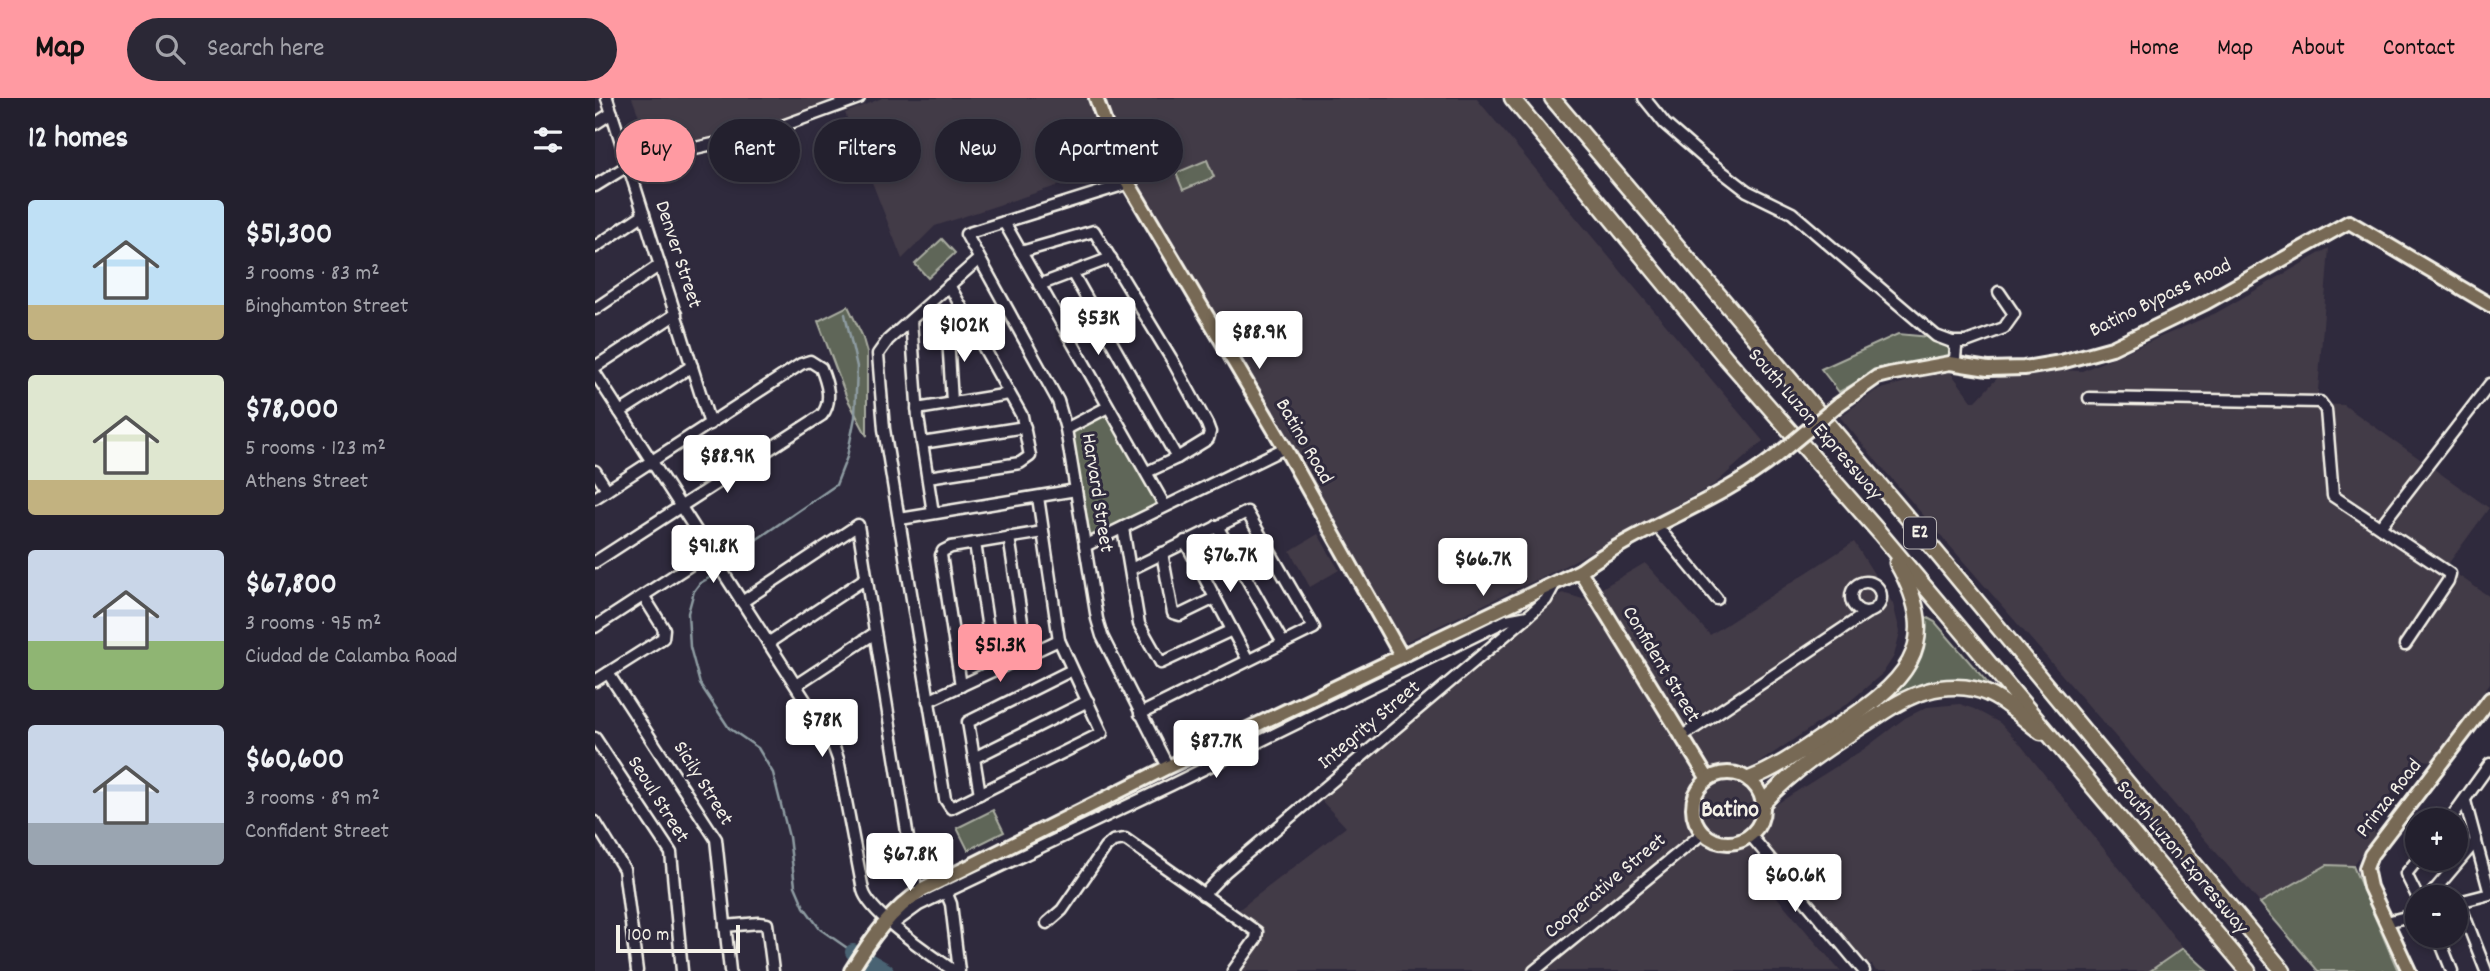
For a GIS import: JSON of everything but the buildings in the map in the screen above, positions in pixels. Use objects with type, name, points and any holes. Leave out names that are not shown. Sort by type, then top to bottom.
[{"type":"highway","name":"South Luzon Expressway","points":[[1512,98],[1726,358],[1878,531],[2248,971]]},
{"type":"highway","name":"South Luzon Expressway","points":[[1552,98],[1916,528],[2283,971]]},
{"type":"highway","points":[[1749,779],[1776,769],[1865,709],[1897,681],[1910,661],[1917,639],[1917,611],[1909,584],[1878,531]]},
{"type":"highway","points":[[1764,802],[1783,781],[1844,738],[1896,704],[1938,688],[1966,688],[1994,696],[2057,742]]},
{"type":"main road","name":"Batino Road","points":[[1096,98],[1123,174],[1285,448],[1401,655]]},
{"type":"main road","name":"Batino Bypass Road","points":[[851,970],[876,934],[890,922],[909,898],[922,890],[1168,767],[1580,571],[1603,554],[1730,489],[1877,377],[1950,363],[1989,369],[2024,368],[2061,362],[2112,348],[2205,303],[2349,222],[2490,305]]},
{"type":"main road","name":"Confident Street","points":[[1580,571],[1708,779]]},
{"type":"main road","name":"Prinza Road","points":[[2409,971],[2367,876],[2366,868],[2371,855],[2490,699]]},
{"type":"main road","points":[[1729,773],[1749,779],[1761,793],[1764,802],[1762,821],[1751,836],[1731,844],[1721,843],[1703,833],[1695,820],[1693,804],[1698,790],[1708,779],[1718,774],[1729,773]]},
{"type":"street","name":"Denver Street","points":[[607,98],[616,125]]},
{"type":"street","points":[[695,148],[763,133],[859,98]]},
{"type":"street","points":[[1644,98],[1665,124],[1703,157],[1747,191],[1792,213],[1936,336],[1952,342],[1966,342],[2004,328],[2014,314],[1999,292]]},
{"type":"street","points":[[595,124],[612,113]]},
{"type":"street","points":[[595,186],[616,172]]},
{"type":"street","name":"Denver Street","points":[[634,182],[710,424]]},
{"type":"street","points":[[1129,183],[1004,222],[1165,506]]},
{"type":"street","points":[[595,247],[644,214]]},
{"type":"street","name":"Harvard Street","points":[[1004,222],[966,234],[1063,412],[1102,636],[1168,767]]},
{"type":"street","points":[[1021,253],[1094,231],[1171,358],[1209,430],[1208,439],[1147,472]]},
{"type":"street","points":[[1039,285],[1111,258]]},
{"type":"street","points":[[979,259],[888,340],[878,354],[884,429],[945,799],[951,807],[1102,733],[1059,639],[1038,497]]},
{"type":"street","points":[[595,309],[660,265]]},
{"type":"street","points":[[1073,274],[1177,458]]},
{"type":"street","points":[[928,477],[1027,461],[1030,456],[1022,416],[949,285]]},
{"type":"street","points":[[595,367],[676,314]]},
{"type":"street","points":[[911,320],[917,409],[933,513]]},
{"type":"street","points":[[952,402],[948,337],[956,326],[967,320]]},
{"type":"street","points":[[1950,363],[1955,358],[1956,348],[1952,342]]},
{"type":"street","points":[[595,498],[801,364],[810,361],[816,363],[825,377],[828,404],[822,415],[595,562]]},
{"type":"street","points":[[620,412],[692,366]]},
{"type":"street","points":[[595,373],[836,750],[864,896],[870,907],[956,971]]},
{"type":"street","points":[[2381,527],[2490,384]]},
{"type":"street","points":[[917,409],[1009,394]]},
{"type":"street","points":[[2088,398],[2320,402],[2326,410],[2333,496],[2449,574],[2448,581],[2405,645]]},
{"type":"street","points":[[1066,429],[1108,407]]},
{"type":"street","points":[[922,443],[1025,427]]},
{"type":"street","points":[[1086,546],[1285,448]]},
{"type":"street","points":[[595,471],[607,490]]},
{"type":"street","points":[[899,519],[1076,490]]},
{"type":"street","points":[[1131,569],[1247,512],[1314,628],[1140,714]]},
{"type":"street","points":[[739,597],[857,525],[915,882]]},
{"type":"street","points":[[1217,526],[1283,643]]},
{"type":"street","points":[[1657,526],[1717,599]]},
{"type":"street","points":[[1123,528],[1139,624],[1161,663],[1232,630]]},
{"type":"street","points":[[961,685],[941,555],[943,551],[951,547],[1042,532]]},
{"type":"street","points":[[1009,537],[1027,654]]},
{"type":"street","points":[[1185,541],[1248,660]]},
{"type":"street","points":[[975,543],[994,670]]},
{"type":"street","points":[[1162,553],[1173,613],[1180,615],[1215,598]]},
{"type":"street","points":[[595,627],[713,556]]},
{"type":"street","points":[[768,643],[866,578]]},
{"type":"street","name":"Integrity Street","points":[[1203,895],[1225,872],[1528,616],[1546,600],[1556,582]]},
{"type":"street","points":[[595,681],[663,638],[664,629],[644,597]]},
{"type":"street","points":[[1681,737],[1868,612]]},
{"type":"street","points":[[890,922],[919,905],[1171,786],[1507,620],[1528,616]]},
{"type":"street","points":[[796,685],[875,633]]},
{"type":"street","points":[[928,701],[1059,639]]},
{"type":"street","points":[[980,794],[968,722],[1072,670]]},
{"type":"street","name":"Sicily Street","points":[[608,673],[716,839],[730,971]]},
{"type":"street","points":[[974,758],[1088,701]]},
{"type":"street","name":"Seoul Street","points":[[595,738],[671,853],[682,971]]},
{"type":"street","points":[[2459,808],[2490,765]]},
{"type":"street","points":[[2465,801],[2490,894],[2468,900]]},
{"type":"street","points":[[595,822],[624,869],[636,971]]},
{"type":"street","name":"Cooperative Street","points":[[1534,971],[1703,833]]},
{"type":"street","points":[[1751,836],[1864,971]]},
{"type":"street","points":[[1047,923],[1062,910],[1113,841],[1125,839],[1257,932],[1256,939],[1233,971]]},
{"type":"street","points":[[2439,885],[2476,841]]},
{"type":"street","points":[[946,892],[951,904],[956,971]]},
{"type":"street","points":[[2387,922],[2405,917]]},
{"type":"street","points":[[725,926],[767,924],[773,971]]},
{"type":"street","points":[[2468,929],[2486,971]]},
{"type":"street","points":[[2443,948],[2452,971]]},
{"type":"shaded area","points":[[632,98],[840,98],[787,119],[709,119],[709,140],[695,143],[695,119],[640,119]]},
{"type":"shaded area","points":[[882,98],[1088,98],[1096,119],[1035,119],[1035,182],[1068,182],[935,226],[902,259],[872,182],[921,182],[921,119],[847,119],[845,113]]},
{"type":"shaded area","points":[[1101,98],[1476,98],[1763,441],[1715,484],[1559,569],[1401,644],[1285,436],[1136,182],[1183,182],[1183,119],[1109,119]]},
{"type":"shaded area","points":[[2329,248],[2317,404],[2344,405],[2489,508],[2446,567],[2490,597],[2490,683],[2434,761],[2420,760],[2372,817],[2375,835],[2353,866],[2327,865],[2260,903],[1840,417],[1875,391],[1948,369],[1972,401],[1976,401],[2001,374],[2035,369],[2082,371],[2216,313]]},
{"type":"shaded area","points":[[1318,534],[1339,570],[1310,587],[1290,551]]},
{"type":"shaded area","points":[[1854,542],[1893,604],[1900,632],[1894,656],[1883,673],[1848,703],[1754,766],[1775,805],[1864,749],[1905,718],[1927,707],[1960,704],[2000,723],[2020,744],[2183,948],[2150,971],[1876,971],[1872,965],[1857,963],[1762,845],[1747,862],[1840,971],[1224,971],[1250,937],[1260,931],[1237,911],[1346,827],[1319,798],[1562,593],[1583,599],[1645,563],[1710,635]]},
{"type":"green space","points":[[1207,160],[1214,177],[1183,190],[1180,182],[1183,182],[1183,170]]},
{"type":"green space","points":[[942,239],[955,253],[928,278],[915,264]]},
{"type":"green space","points":[[848,306],[862,335],[867,353],[867,436],[847,398],[818,321]]},
{"type":"green space","points":[[1898,334],[1961,340],[1955,364],[1879,370],[1839,392],[1821,369]]},
{"type":"green space","points":[[1108,413],[1156,499],[1154,506],[1090,536],[1072,432]]},
{"type":"green space","points":[[1924,616],[1935,622],[1992,688],[1966,679],[1938,684],[1900,696],[1893,694],[1910,678],[1919,660]]},
{"type":"green space","points":[[993,810],[1004,832],[968,850],[957,828]]},
{"type":"green space","points":[[2327,865],[2353,866],[2398,971],[2318,971],[2260,903]]},
{"type":"green space","points":[[2183,948],[2208,971],[2150,971]]},
{"type":"waterway","points":[[845,314],[857,367],[855,417],[847,457],[836,485],[750,544],[727,568],[700,583],[694,591],[688,613],[690,647],[700,684],[729,728],[758,748],[773,773],[789,837],[795,886],[804,907],[820,929],[853,952]]},
{"type":"waterway","points":[[853,952],[886,971]]},
{"type":"district","name":"Batino","points":[[1730,811]]}]
